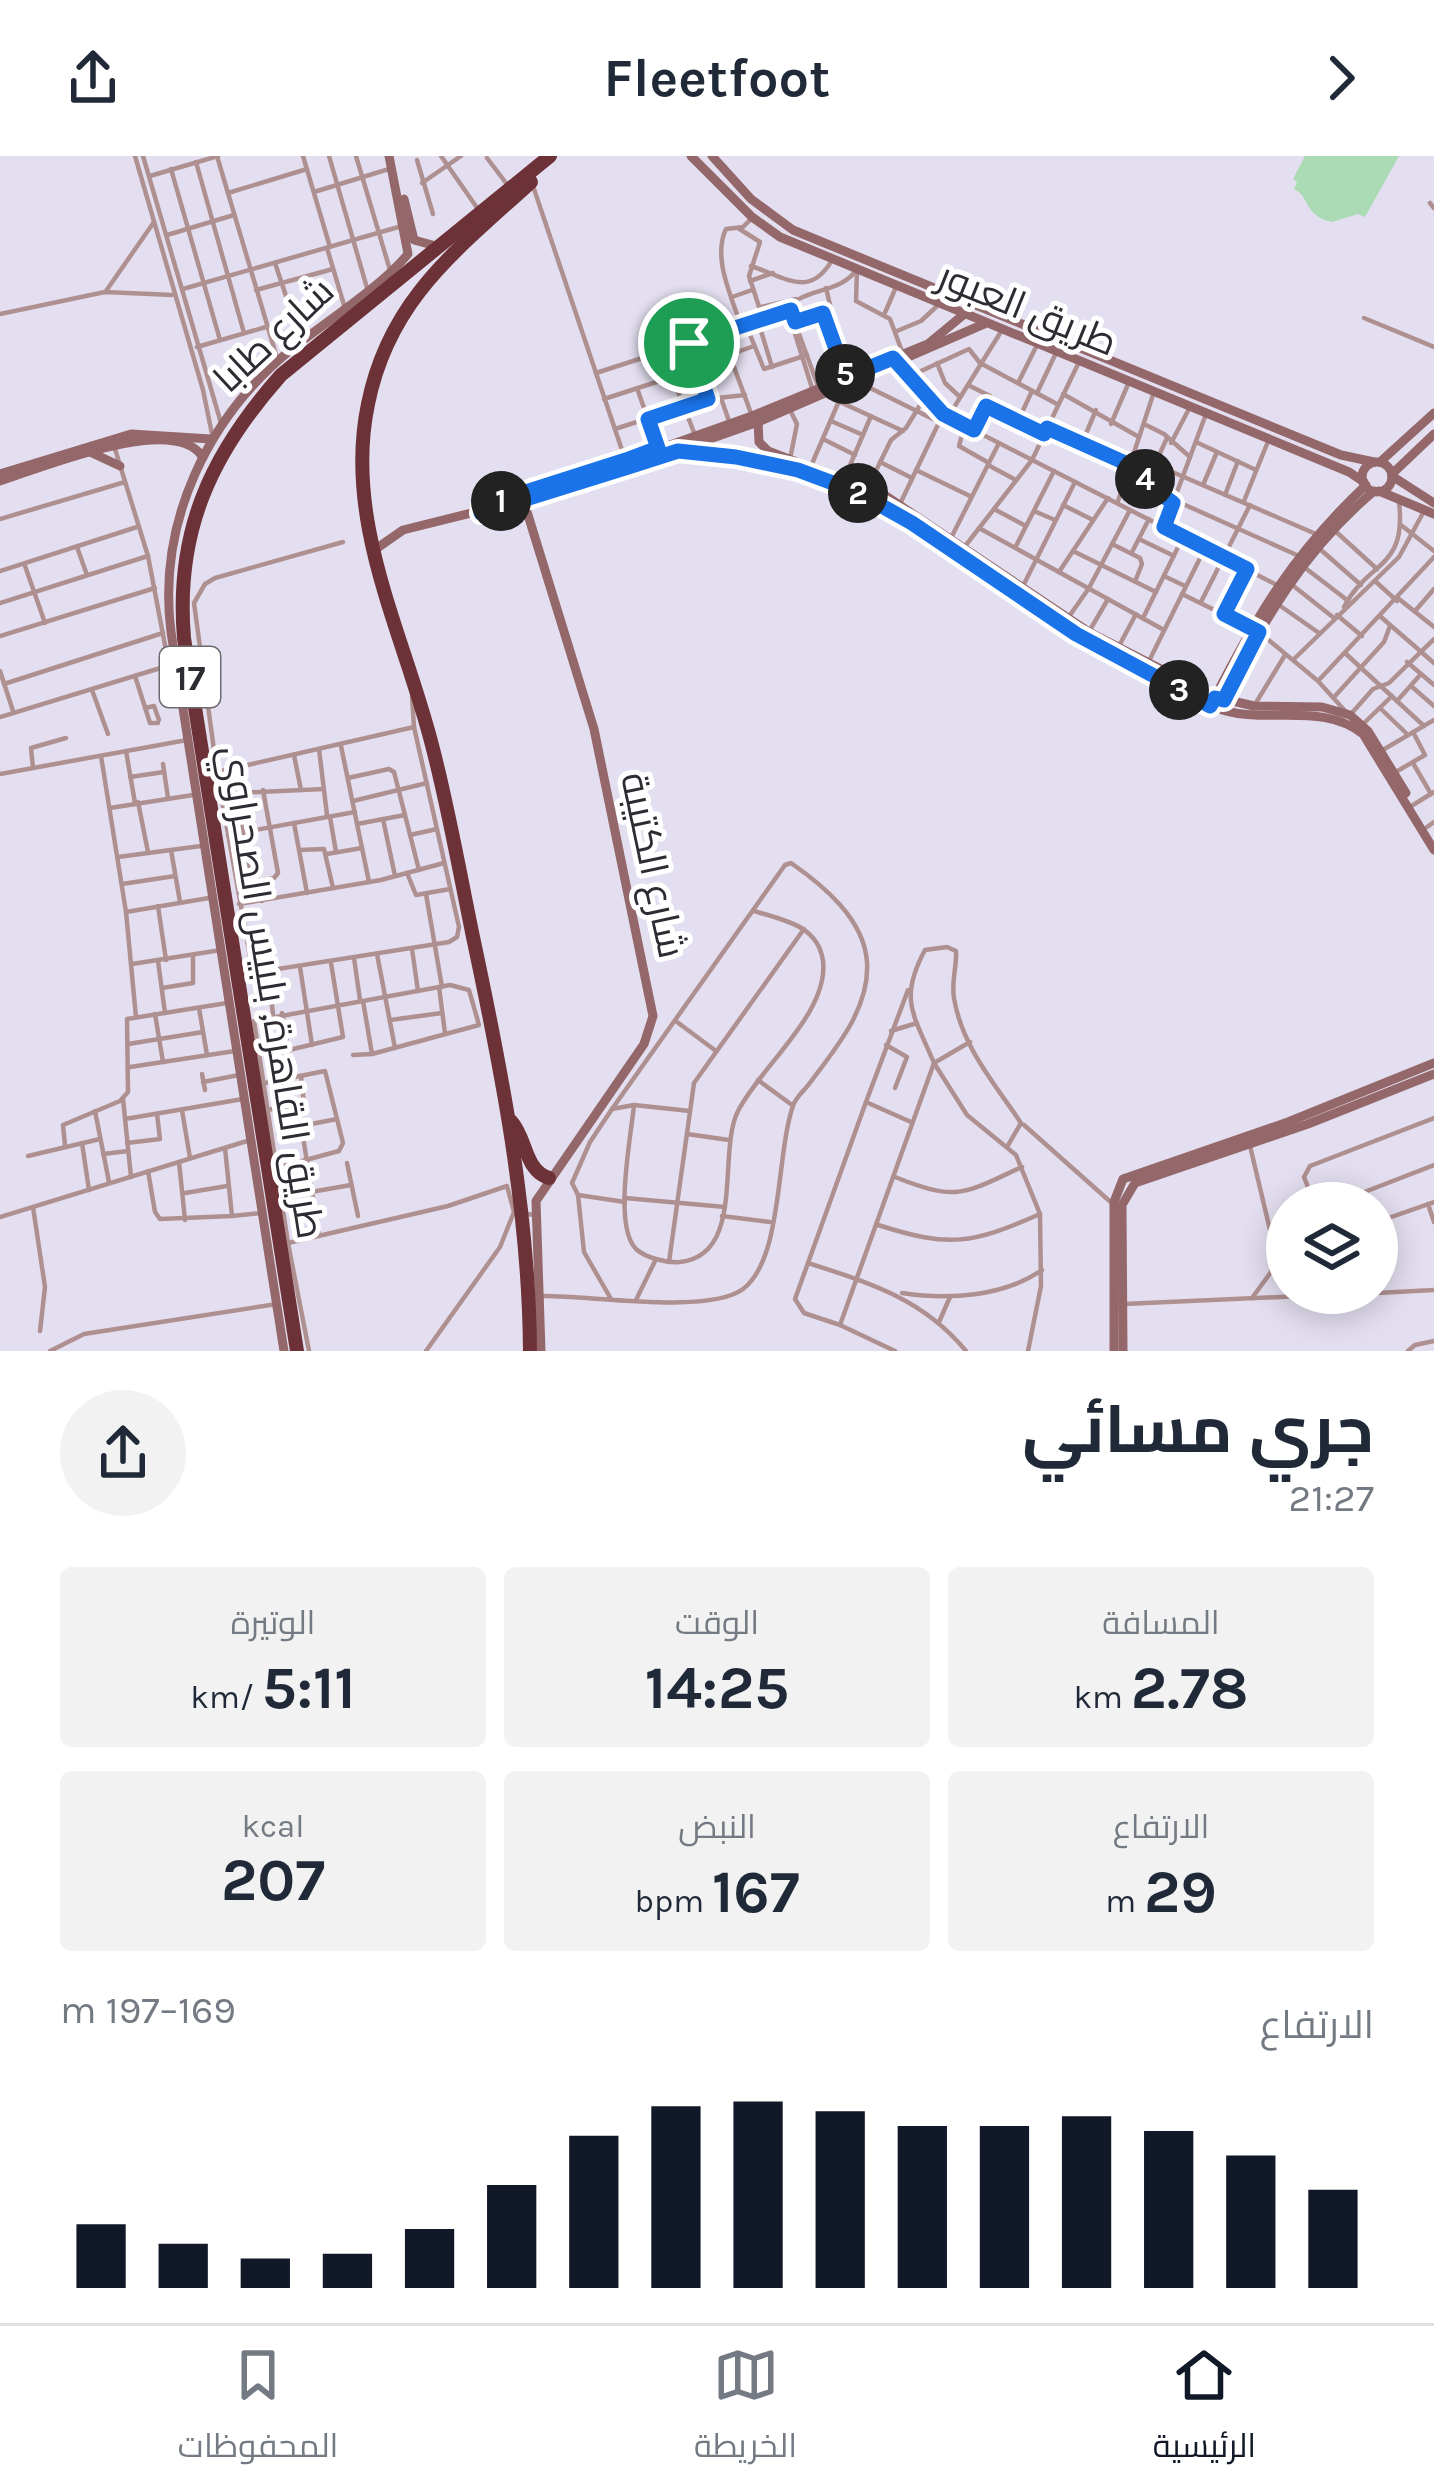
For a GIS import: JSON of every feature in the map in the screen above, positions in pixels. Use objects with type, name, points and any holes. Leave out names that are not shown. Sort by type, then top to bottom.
[{"type":"highway","name":"طريق القاهرة, بلبيس الصحراوي","points":[[296,1350],[280,1226],[249,1068],[240,959],[195,708],[182,603],[196,510],[232,434],[294,351],[550,156]]},
{"type":"highway","points":[[530,1351],[524,1214],[508,1120],[482,1018],[442,786],[364,512],[362,453],[368,402],[388,342],[407,306],[438,266],[563,156]]},
{"type":"highway","points":[[181,692],[195,708]]},
{"type":"highway","points":[[508,1120],[517,1126],[534,1170],[553,1173]]},
{"type":"highway","points":[[278,1304],[285,1284]]},
{"type":"street","points":[[139,156],[149,176],[221,423]]},
{"type":"street","points":[[139,156],[212,438]]},
{"type":"street","points":[[149,176],[218,156],[266,327],[294,351]]},
{"type":"street","points":[[303,156],[333,269],[354,303]]},
{"type":"street","points":[[328,156],[354,240],[354,303]]},
{"type":"street","points":[[356,156],[391,270]]},
{"type":"street","points":[[441,156],[480,212]]},
{"type":"street","points":[[422,183],[461,156]]},
{"type":"street","name":"طريق العبور","points":[[691,156],[752,218],[780,237],[1432,509]]},
{"type":"street","name":"طريق العبور","points":[[712,156],[751,199],[793,230],[1341,455],[1377,462]]},
{"type":"street","points":[[487,158],[510,188]]},
{"type":"street","points":[[314,192],[362,177],[391,160],[406,232],[419,244],[436,246]]},
{"type":"street","points":[[417,160],[433,214]]},
{"type":"street","points":[[196,162],[244,333]]},
{"type":"street","points":[[228,193],[307,169]]},
{"type":"street","points":[[171,170],[220,340]]},
{"type":"street","points":[[532,182],[627,464]]},
{"type":"street","points":[[167,235],[234,215]]},
{"type":"street","points":[[738,228],[752,218]]},
{"type":"street","points":[[105,292],[154,221]]},
{"type":"street","points":[[772,367],[750,280],[760,242],[738,228],[729,228],[722,237],[724,276],[762,368],[772,367],[804,356]]},
{"type":"street","points":[[183,289],[379,232],[406,232]]},
{"type":"street","name":"شارع طابا","points":[[354,303],[407,254],[406,232]]},
{"type":"street","points":[[751,266],[803,284],[818,279],[832,260]]},
{"type":"street","points":[[275,262],[294,351]]},
{"type":"street","points":[[256,290],[333,269]]},
{"type":"street","points":[[596,373],[760,320],[788,308],[796,298],[846,282],[857,270]]},
{"type":"street","points":[[857,270],[856,301],[884,315],[897,331],[897,359],[946,416],[1283,584],[1362,636]]},
{"type":"street","points":[[750,280],[773,273]]},
{"type":"street","points":[[788,308],[803,284]]},
{"type":"street","points":[[884,315],[896,286]]},
{"type":"street","points":[[795,322],[832,307],[826,288]]},
{"type":"street","points":[[732,297],[752,290]]},
{"type":"street","points":[[0,314],[105,292],[175,296]]},
{"type":"street","points":[[897,331],[921,321],[940,304]]},
{"type":"street","points":[[897,359],[936,339],[977,305]]},
{"type":"street","points":[[758,306],[788,308],[804,356]]},
{"type":"street","points":[[788,308],[818,391],[903,430]]},
{"type":"street","points":[[373,551],[403,530],[678,451],[986,323],[992,318],[991,311]]},
{"type":"street","points":[[823,313],[851,379],[939,422]]},
{"type":"street","points":[[1364,318],[1434,347]]},
{"type":"street","points":[[190,349],[266,327]]},
{"type":"street","points":[[900,504],[939,422],[1002,330]]},
{"type":"street","points":[[712,336],[718,356],[754,346]]},
{"type":"street","points":[[689,343],[708,399]]},
{"type":"street","points":[[1018,383],[1037,344]]},
{"type":"street","points":[[908,377],[968,349],[980,363],[1058,405]]},
{"type":"street","name":"شارع طابا","points":[[294,351],[249,388],[212,438],[197,448],[170,566],[168,614],[235,1051],[249,1068],[243,1099],[262,1213],[278,1304],[296,1350]]},
{"type":"street","points":[[662,351],[694,435]]},
{"type":"street","points":[[1018,422],[1057,352]]},
{"type":"street","points":[[730,356],[763,447],[900,504],[1089,632],[1217,703],[1322,707],[1348,714],[1363,724],[1413,805],[1431,825],[1434,838]]},
{"type":"street","points":[[962,549],[1032,460],[1079,361]]},
{"type":"street","points":[[938,363],[945,383],[960,397]]},
{"type":"street","points":[[604,399],[672,377]]},
{"type":"street","points":[[1111,424],[1129,382]]},
{"type":"street","points":[[968,385],[988,394],[974,430]]},
{"type":"street","points":[[203,390],[212,387]]},
{"type":"street","points":[[637,388],[658,448]]},
{"type":"street","points":[[482,509],[524,502],[694,435],[789,408],[818,391]]},
{"type":"street","points":[[1118,503],[1154,392]]},
{"type":"street","points":[[1063,394],[1139,437]]},
{"type":"street","points":[[615,429],[708,399],[745,395]]},
{"type":"street","points":[[868,488],[891,440],[926,396]]},
{"type":"street","points":[[721,398],[730,424]]},
{"type":"street","points":[[811,466],[839,401]]},
{"type":"street","points":[[986,406],[1082,443],[1129,468],[1174,501],[1300,560],[1348,604]]},
{"type":"street","points":[[1155,464],[1190,407]]},
{"type":"street","points":[[789,408],[797,424],[790,459]]},
{"type":"street","points":[[1082,443],[1096,410]]},
{"type":"street","points":[[1371,487],[1366,467],[1434,413]]},
{"type":"street","points":[[1164,527],[1206,414]]},
{"type":"street","points":[[845,478],[871,416]]},
{"type":"street","points":[[831,421],[863,435]]},
{"type":"street","points":[[1144,424],[1190,457]]},
{"type":"street","points":[[965,426],[959,446],[1016,480]]},
{"type":"street","points":[[1217,703],[1254,630],[1300,560],[1371,487],[1387,488],[1392,475],[1434,434]]},
{"type":"street","points":[[823,439],[855,454]]},
{"type":"street","points":[[0,478],[112,442],[149,440],[197,448]]},
{"type":"street","points":[[1201,603],[1238,528],[1269,440]]},
{"type":"street","points":[[0,478],[112,442]]},
{"type":"street","points":[[0,718],[173,665],[140,526],[112,442]]},
{"type":"street","points":[[1196,442],[1256,470]]},
{"type":"street","points":[[950,540],[999,443]]},
{"type":"street","points":[[678,451],[767,462],[857,492],[912,523],[1076,634],[1217,703],[1256,716],[1335,718],[1350,724],[1363,734],[1434,850]]},
{"type":"street","points":[[90,452],[120,466]]},
{"type":"street","points":[[1203,485],[1217,452]]},
{"type":"street","points":[[1133,455],[1317,540],[1361,585]]},
{"type":"street","points":[[1225,495],[1238,461]]},
{"type":"street","points":[[880,462],[972,497]]},
{"type":"street","points":[[1294,659],[1402,553],[1410,531],[1432,509],[1377,462]]},
{"type":"street","points":[[1015,548],[1054,471]]},
{"type":"street","points":[[0,519],[125,482]]},
{"type":"street","points":[[1021,589],[1075,482]]},
{"type":"street","points":[[1317,540],[1371,487]]},
{"type":"street","points":[[1348,604],[1396,547],[1401,525],[1398,496]]},
{"type":"street","points":[[1060,572],[1108,498]]},
{"type":"street","name":"شارع الكتيبة","points":[[524,502],[594,729],[653,1016],[644,1044],[524,1214]]},
{"type":"street","points":[[1063,505],[1093,520]]},
{"type":"street","points":[[993,509],[1026,526]]},
{"type":"street","points":[[1068,618],[1130,510]]},
{"type":"street","points":[[1034,511],[1055,520]]},
{"type":"street","points":[[1132,553],[1149,519]]},
{"type":"street","points":[[1318,681],[1398,600],[1434,554],[1401,525]]},
{"type":"street","points":[[0,571],[140,526]]},
{"type":"street","points":[[979,528],[1164,630]]},
{"type":"street","points":[[1333,529],[1377,569]]},
{"type":"street","points":[[1118,648],[1156,592],[1184,537]]},
{"type":"street","points":[[1138,539],[1174,556]]},
{"type":"street","points":[[343,542],[215,578],[200,590],[193,614],[239,904],[240,959],[253,973],[435,945],[454,940],[459,932],[414,727],[411,707],[416,686]]},
{"type":"street","points":[[1112,544],[1132,553],[1142,564],[1135,582]]},
{"type":"street","points":[[77,548],[87,575]]},
{"type":"street","points":[[1148,664],[1205,548]]},
{"type":"street","points":[[1073,551],[1156,592]]},
{"type":"street","points":[[0,603],[148,556]]},
{"type":"street","points":[[24,564],[45,623]]},
{"type":"street","points":[[1427,565],[1434,571]]},
{"type":"street","points":[[1224,614],[1247,569]]},
{"type":"street","points":[[1164,576],[1286,652],[1348,714]]},
{"type":"street","points":[[1375,581],[1434,627]]},
{"type":"street","points":[[1254,630],[1283,584]]},
{"type":"street","points":[[0,636],[156,588]]},
{"type":"street","points":[[1415,611],[1433,591]]},
{"type":"street","points":[[1089,632],[1108,599]]},
{"type":"street","points":[[1275,603],[1319,632]]},
{"type":"street","points":[[1381,617],[1434,662]]},
{"type":"street","points":[[1335,696],[1388,637],[1390,626]]},
{"type":"street","points":[[4,684],[163,632]]},
{"type":"street","points":[[1348,714],[1434,639]]},
{"type":"street","points":[[1254,706],[1286,652]]},
{"type":"street","points":[[1345,653],[1429,723],[1434,733]]},
{"type":"street","points":[[1407,662],[1434,685]]},
{"type":"street","points":[[0,671],[13,713]]},
{"type":"street","points":[[1363,724],[1421,674]]},
{"type":"street","points":[[135,676],[145,708]]},
{"type":"street","points":[[1411,686],[1432,701]]},
{"type":"street","points":[[92,690],[108,734]]},
{"type":"street","points":[[1380,708],[1425,753],[1394,773]]},
{"type":"street","points":[[1381,751],[1429,723]]},
{"type":"street","points":[[217,772],[414,727]]},
{"type":"street","points":[[33,769],[32,748],[66,737]]},
{"type":"street","points":[[0,774],[187,740]]},
{"type":"street","points":[[341,743],[369,881]]},
{"type":"street","points":[[319,749],[336,852]]},
{"type":"street","points":[[126,752],[144,816],[148,852]]},
{"type":"street","points":[[294,755],[301,790]]},
{"type":"street","points":[[101,756],[126,911],[134,1017]]},
{"type":"street","points":[[1413,763],[1433,793],[1413,805]]},
{"type":"street","points":[[130,777],[164,768],[167,797]]},
{"type":"street","points":[[230,770],[250,868],[262,901]]},
{"type":"street","points":[[348,778],[391,770],[419,870]]},
{"type":"street","points":[[353,801],[427,782]]},
{"type":"street","points":[[235,793],[324,789]]},
{"type":"street","points":[[258,881],[278,873],[263,790]]},
{"type":"street","points":[[110,808],[197,794]]},
{"type":"street","points":[[228,835],[355,812]]},
{"type":"street","points":[[357,824],[405,814]]},
{"type":"street","points":[[383,819],[395,876]]},
{"type":"street","points":[[294,824],[307,892]]},
{"type":"street","points":[[410,835],[437,829]]},
{"type":"street","points":[[118,857],[205,845]]},
{"type":"street","points":[[299,850],[319,847],[326,854],[333,888]]},
{"type":"street","points":[[326,854],[362,848]]},
{"type":"street","points":[[171,850],[180,902]]},
{"type":"street","points":[[239,904],[444,863]]},
{"type":"street","points":[[541,1296],[611,1299],[636,1300],[702,1302],[720,1300],[743,1289],[766,1252],[780,1156],[793,1106],[843,1037],[866,986],[866,956],[846,911],[791,863],[785,865],[612,1109],[573,1180],[584,1252],[611,1299]]},
{"type":"street","points":[[407,873],[412,892],[450,889]]},
{"type":"street","points":[[122,884],[175,876]]},
{"type":"street","points":[[426,894],[445,1034]]},
{"type":"street","points":[[126,911],[211,898]]},
{"type":"street","points":[[158,906],[165,1013]]},
{"type":"street","points":[[634,1105],[625,1200],[628,1238],[643,1254],[669,1262],[706,1253],[725,1207],[736,1114],[821,988],[823,958],[812,936],[804,928],[754,910]]},
{"type":"street","points":[[669,1262],[694,1083],[804,928]]},
{"type":"street","points":[[412,949],[418,991]]},
{"type":"street","points":[[895,1351],[804,1313],[796,1305],[891,1031],[926,950],[954,949],[954,1003],[987,1077],[1021,1123],[1114,1205]]},
{"type":"street","points":[[132,964],[220,950]]},
{"type":"street","points":[[376,955],[395,1048]]},
{"type":"street","points":[[162,988],[194,982],[193,956]]},
{"type":"street","points":[[354,958],[372,1054]]},
{"type":"street","points":[[289,1050],[344,1037],[331,962]]},
{"type":"street","points":[[299,968],[312,1046]]},
{"type":"street","points":[[268,974],[273,1014]]},
{"type":"street","points":[[296,1350],[288,1243],[280,1226],[283,1208],[267,1109],[262,1084],[249,1068],[253,1023],[260,1016],[458,986],[469,991],[482,1018],[445,1034],[352,1055]]},
{"type":"street","points":[[909,988],[909,1002],[934,1063],[968,1115],[1022,1167],[1040,1214],[1042,1270],[1028,1351]]},
{"type":"street","points":[[131,1177],[123,1099],[130,1066],[126,1023],[134,1017],[228,1003]]},
{"type":"street","points":[[199,1008],[207,1057]]},
{"type":"street","points":[[267,1109],[305,1101],[282,1013]]},
{"type":"street","points":[[390,1020],[442,1013]]},
{"type":"street","points":[[155,1014],[163,1064]]},
{"type":"street","points":[[675,1021],[716,1051]]},
{"type":"street","points":[[891,1031],[917,1023]]},
{"type":"street","points":[[128,1044],[203,1032]]},
{"type":"street","points":[[840,1325],[934,1063],[970,1042]]},
{"type":"street","points":[[886,1045],[907,1057],[895,1088]]},
{"type":"street","points":[[130,1066],[235,1051]]},
{"type":"street","points":[[1118,1351],[1122,1210],[1125,1195],[1139,1180],[1185,1160],[1250,1143],[1434,1063]]},
{"type":"street","points":[[203,1082],[249,1068]]},
{"type":"street","points":[[262,1084],[325,1071],[337,1118],[341,1150],[276,1168]]},
{"type":"street","points":[[1120,1304],[1114,1205],[1115,1190],[1123,1179],[1434,1074]]},
{"type":"street","points":[[758,1080],[793,1106]]},
{"type":"street","points":[[64,1145],[62,1126],[123,1099]]},
{"type":"street","points":[[125,1119],[243,1099]]},
{"type":"street","points":[[866,1102],[911,1122]]},
{"type":"street","points":[[612,1109],[634,1105],[690,1111]]},
{"type":"street","points":[[298,1106],[319,1236]]},
{"type":"street","points":[[182,1110],[190,1159]]},
{"type":"street","points":[[95,1112],[109,1184]]},
{"type":"street","points":[[103,1154],[160,1139],[157,1114]]},
{"type":"street","points":[[301,1126],[337,1118]]},
{"type":"street","points":[[1306,1182],[1310,1166],[1434,1118]]},
{"type":"street","points":[[1006,1148],[1021,1123]]},
{"type":"street","points":[[687,1134],[731,1140]]},
{"type":"street","points":[[28,1156],[100,1139]]},
{"type":"street","points":[[0,1217],[250,1140]]},
{"type":"street","points":[[82,1143],[89,1190]]},
{"type":"street","points":[[1250,1143],[1266,1212]]},
{"type":"street","points":[[225,1148],[232,1216]]},
{"type":"street","points":[[179,1162],[185,1220]]},
{"type":"street","points":[[347,1162],[358,1216]]},
{"type":"street","points":[[1390,1182],[1434,1165]]},
{"type":"street","points":[[895,1177],[936,1193],[956,1194],[1022,1167]]},
{"type":"street","points":[[148,1172],[158,1216],[165,1221],[262,1213]]},
{"type":"street","points":[[553,1173],[573,1180]]},
{"type":"street","points":[[311,1192],[351,1185]]},
{"type":"street","points":[[182,1193],[226,1186]]},
{"type":"street","points":[[288,1243],[448,1206],[507,1186],[524,1214],[541,1296],[542,1351]]},
{"type":"street","points":[[578,1195],[725,1207]]},
{"type":"street","points":[[1398,1215],[1431,1203],[1434,1222]]},
{"type":"street","points":[[283,1208],[314,1206]]},
{"type":"street","points":[[33,1207],[45,1287],[40,1330]]},
{"type":"street","points":[[426,1351],[524,1214]]},
{"type":"street","points":[[878,1225],[924,1239],[954,1241],[976,1239],[1040,1214]]},
{"type":"street","points":[[722,1216],[772,1222]]},
{"type":"street","points":[[636,1300],[656,1258]]},
{"type":"street","points":[[808,1263],[897,1292],[950,1297],[999,1289],[1042,1270]]},
{"type":"street","points":[[1252,1298],[1266,1279]]},
{"type":"street","points":[[1398,1292],[1434,1290]]},
{"type":"street","points":[[897,1292],[939,1322],[966,1351]]},
{"type":"street","points":[[939,1322],[950,1297]]},
{"type":"street","points":[[1120,1304],[1266,1297]]},
{"type":"street","points":[[50,1351],[84,1334],[278,1304]]},
{"type":"street","points":[[1408,1351],[1434,1341]]},
{"type":"green space","points":[[1305,156],[1399,156],[1365,217],[1358,214],[1332,222],[1317,216],[1294,189],[1297,182],[1293,179]]},
{"type":"route","points":[[689,343],[708,399],[648,419],[658,448],[626,460],[628,467],[597,479],[481,513],[482,506],[626,460],[628,467],[678,451],[767,462],[857,492],[1136,669],[1210,706],[1215,698],[1224,700],[1259,632],[1224,614],[1247,569],[1164,527],[1173,503],[1129,470],[1130,465],[1047,428],[1044,434],[986,406],[974,430],[943,414],[893,358],[846,377],[823,313],[795,322],[791,310],[689,343]]}]
